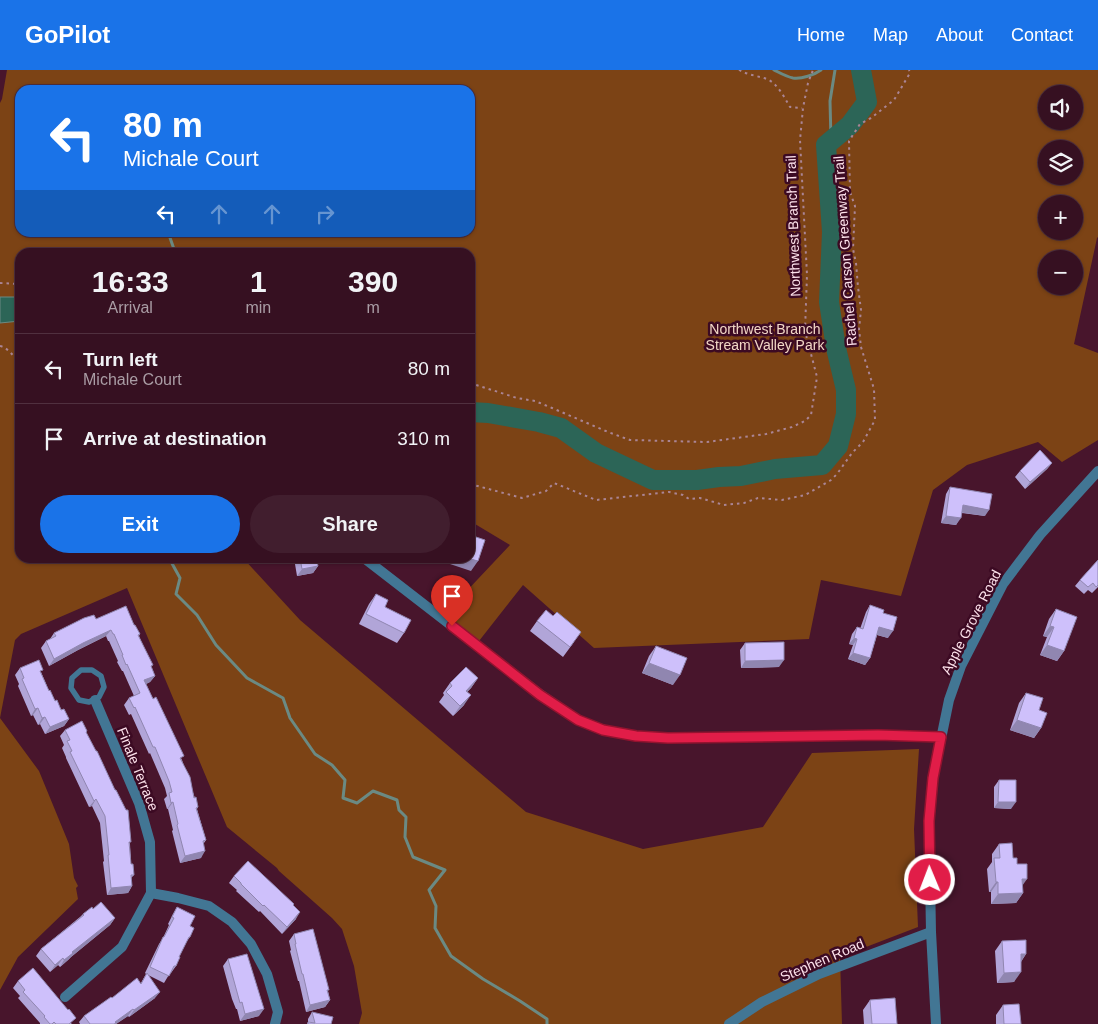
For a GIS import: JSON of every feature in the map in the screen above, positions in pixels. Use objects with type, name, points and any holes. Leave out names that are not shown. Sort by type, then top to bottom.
[{"type":"street","name":"Apple Grove Road","points":[[936,1024],[931,932],[929,821],[933,778],[949,700],[961,666],[1003,584],[1040,535],[1098,471]]},
{"type":"street","points":[[370,563],[540,695],[578,720],[603,730],[636,736],[668,738],[870,735],[941,737]]},
{"type":"street","name":"Finale Terrace","points":[[65,997],[122,947],[151,893],[150,842],[139,803],[95,700]]},
{"type":"street","points":[[151,893],[209,906],[232,922],[251,944],[267,974],[278,1012],[275,1024]]},
{"type":"street","name":"Stephen Road","points":[[729,1024],[762,1002],[819,974],[931,932]]},
{"type":"lane","points":[[81,670],[92,670],[101,676],[104,687],[99,697],[95,700],[89,702],[79,700],[71,688],[72,678],[81,670]]},
{"type":"path","points":[[740,70],[769,80],[778,88],[790,107],[803,108]]},
{"type":"path","name":"Northwest Branch Trail","points":[[475,385],[517,398],[535,401],[630,440],[707,442],[766,434],[805,422],[811,415],[817,377],[805,331],[808,275],[800,140],[803,108],[808,82],[813,70]]},
{"type":"path","name":"Rachel Carson Greenway Trail","points":[[475,485],[522,498],[546,491],[554,483],[596,500],[669,492],[683,495],[689,499],[700,498],[724,506],[744,503],[758,498],[782,500],[805,495],[837,474],[852,453],[863,442],[875,420],[874,389],[861,347],[859,329],[861,310],[856,263],[852,249],[855,206],[850,192],[848,141],[860,124],[894,100],[910,73],[909,70]]},
{"type":"path","points":[[0,284],[15,284]]},
{"type":"path","points":[[0,346],[3,346],[15,358]]},
{"type":"green space","name":"Northwest Branch Stream Valley Park","points":[[7,70],[1098,70],[1098,237],[1074,344],[1098,353],[1098,440],[1062,462],[1038,442],[967,465],[933,490],[901,596],[821,580],[809,639],[594,648],[523,585],[479,641],[445,614],[510,545],[475,524],[475,248],[15,248],[15,563],[248,563],[300,620],[526,812],[643,849],[763,827],[812,753],[919,749],[914,829],[918,927],[840,957],[842,1024],[359,1024],[362,1013],[354,966],[342,929],[277,868],[227,827],[127,588],[21,634],[15,640],[0,718],[0,103]]},
{"type":"green space","points":[[0,718],[39,771],[69,844],[74,878],[78,886],[76,888],[78,899],[18,957],[0,990]]},
{"type":"shaded area","points":[[0,297],[15,297],[15,322],[0,323]]},
{"type":"building","points":[[1040,450],[1052,463],[1030,482],[1020,471]]},
{"type":"building","points":[[950,487],[992,494],[989,510],[963,505],[961,518],[946,516]]},
{"type":"building","points":[[475,537],[485,540],[478,561],[475,560]]},
{"type":"building","points":[[1098,560],[1098,585],[1096,587],[1093,583],[1088,587],[1080,580]]},
{"type":"building","points":[[301,563],[317,563],[318,566],[302,569]]},
{"type":"building","points":[[376,594],[388,600],[385,607],[411,620],[404,633],[366,614]]},
{"type":"building","points":[[870,605],[884,610],[883,613],[897,617],[893,631],[879,627],[870,658],[853,653],[857,639],[854,638],[857,627],[863,629]]},
{"type":"building","points":[[126,606],[153,665],[151,666],[155,676],[144,680],[153,699],[156,697],[184,756],[180,758],[190,777],[194,798],[196,797],[198,807],[196,808],[206,840],[203,841],[205,851],[185,856],[173,802],[171,803],[169,793],[172,792],[169,781],[155,747],[153,747],[129,698],[140,693],[111,630],[54,659],[46,641],[56,636],[54,633],[84,618],[94,615],[96,619]]},
{"type":"building","points":[[1056,609],[1077,617],[1064,651],[1047,645],[1054,627],[1050,626]]},
{"type":"building","points":[[546,610],[553,616],[557,612],[581,632],[570,647],[537,621]]},
{"type":"building","points":[[784,642],[784,660],[745,661],[745,643]]},
{"type":"building","points":[[656,646],[687,658],[680,675],[649,663]]},
{"type":"building","points":[[39,660],[43,670],[40,671],[49,691],[55,701],[57,700],[61,710],[64,709],[69,719],[50,727],[45,717],[42,718],[38,708],[35,709],[22,679],[24,678],[20,668]]},
{"type":"building","points":[[466,667],[478,678],[466,691],[471,695],[460,706],[446,692],[452,686],[450,683]]},
{"type":"building","points":[[1026,693],[1043,698],[1039,710],[1047,713],[1041,728],[1017,720]]},
{"type":"building","points":[[82,721],[115,790],[126,810],[128,810],[131,864],[133,864],[134,875],[131,875],[132,886],[111,888],[105,816],[96,799],[94,801],[70,752],[72,751],[67,741],[70,740],[65,730]]},
{"type":"building","points":[[999,780],[1016,780],[1016,802],[998,802]]},
{"type":"building","points":[[1012,843],[1013,858],[1017,858],[1017,864],[1027,864],[1027,879],[1022,879],[1023,893],[998,894],[994,858],[1000,858],[999,844]]},
{"type":"building","points":[[248,861],[294,904],[300,912],[287,927],[263,906],[234,876]]},
{"type":"building","points":[[101,902],[115,918],[73,953],[55,965],[41,949],[83,914]]},
{"type":"building","points":[[177,907],[195,916],[190,926],[194,928],[176,966],[174,966],[169,976],[150,967],[163,937],[174,918],[172,917]]},
{"type":"building","points":[[313,929],[330,1000],[310,1005],[294,934]]},
{"type":"building","points":[[1026,940],[1026,954],[1021,954],[1021,972],[1004,973],[1002,941]]},
{"type":"building","points":[[247,954],[264,1009],[245,1014],[242,1002],[240,1003],[228,959]]},
{"type":"building","points":[[33,968],[76,1018],[69,1024],[56,1024],[54,1022],[50,1024],[23,992],[25,990],[18,981]]},
{"type":"building","points":[[147,973],[160,992],[114,1024],[90,1024],[84,1016],[112,998],[137,978],[141,984]]},
{"type":"building","points":[[895,998],[897,1024],[872,1024],[870,1000]]},
{"type":"building","points":[[1019,1004],[1021,1024],[1004,1024],[1003,1005]]},
{"type":"building","points":[[312,1012],[333,1017],[331,1024],[308,1024],[308,1022],[315,1023]]},
{"type":"waterway","points":[[774,70],[793,78],[808,76],[821,70]]},
{"type":"waterway","points":[[831,140],[830,101],[835,70]]},
{"type":"waterway","points":[[475,412],[539,422],[561,428],[596,453],[653,480],[697,480],[741,476],[775,469],[822,465],[838,446],[846,414],[846,390],[836,348],[829,302],[832,232],[826,145],[850,125],[867,102],[861,70]]},
{"type":"waterway","points":[[170,237],[174,248]]},
{"type":"waterway","points":[[172,563],[180,578],[176,594],[197,615],[216,645],[247,678],[283,698],[290,718],[315,754],[332,765],[345,780],[343,798],[357,803],[373,791],[397,800],[399,810],[406,817],[405,837],[413,857],[445,870],[429,890],[436,906],[435,928],[451,956],[483,979],[547,1019],[547,1024]]},
{"type":"route","points":[[452,626],[540,695],[578,720],[603,730],[636,736],[668,738],[878,735],[941,737],[933,778],[929,821],[930,880]]}]
